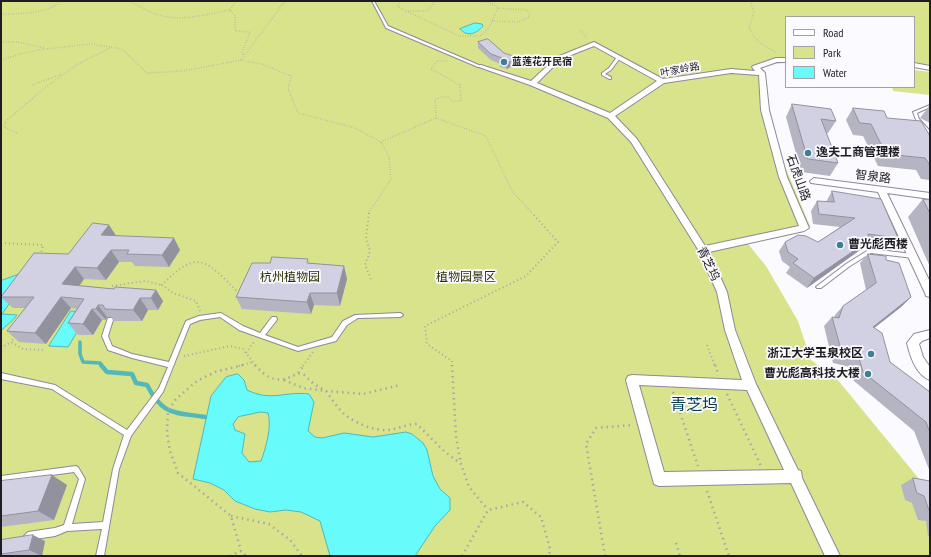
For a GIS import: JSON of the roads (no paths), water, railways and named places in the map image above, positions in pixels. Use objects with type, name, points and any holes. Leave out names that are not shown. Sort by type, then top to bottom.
[{"type":"street","points":[[532,84],[559,58],[594,44],[662,81]]},
{"type":"street","points":[[762,73],[756,67],[776,60],[785,60]]},
{"type":"street","points":[[915,65],[930,68]]},
{"type":"street","name":"青芝坞","points":[[479,66],[532,84],[611,116],[634,141],[702,250],[722,292],[730,330],[750,385],[796,476],[833,556]]},
{"type":"street","name":"叶家岭路","points":[[611,116],[662,81],[731,71],[762,73]]},
{"type":"street","name":"石虎山路","points":[[702,250],[804,228],[784,177],[765,110],[762,73]]},
{"type":"street","name":"智泉路","points":[[814,181],[930,196]]},
{"type":"street","points":[[881,190],[930,293]]},
{"type":"street","points":[[930,334],[918,337],[914,342],[915,353],[924,370],[930,375]]},
{"type":"street","points":[[750,385],[632,380],[659,478],[796,476]]},
{"type":"lane","points":[[373,1],[387,27],[479,66]]},
{"type":"lane","points":[[610,78],[603,74],[610,69],[618,58]]},
{"type":"lane","points":[[929,131],[917,120],[915,112],[930,106]]},
{"type":"lane","points":[[920,129],[929,131]]},
{"type":"lane","points":[[819,287],[848,265],[870,251],[913,256]]},
{"type":"lane","points":[[100,556],[116,469],[128,434],[162,390],[188,323],[199,318],[221,315],[241,328],[298,349],[334,339],[345,323],[357,316],[400,315]]},
{"type":"lane","points":[[261,336],[274,319]]},
{"type":"lane","points":[[110,320],[105,336],[110,348],[132,356],[171,365]]},
{"type":"lane","points":[[1,376],[53,387],[128,434]]},
{"type":"lane","points":[[1,479],[76,469],[82,479],[67,528]]},
{"type":"lane","points":[[17,538],[56,532],[67,528],[106,524]]},
{"type":"water","points":[[475,23],[482,24],[483,26],[472,34],[463,32],[460,29]]},
{"type":"water","points":[[25,272],[31,273],[2,314],[17,315],[1,331],[1,281]]},
{"type":"water","points":[[71,311],[89,312],[68,347],[49,346]]},
{"type":"water","points":[[238,374],[244,380],[247,390],[264,395],[309,394],[314,402],[308,431],[315,437],[322,438],[344,433],[373,437],[406,432],[412,434],[423,443],[427,450],[433,476],[440,489],[450,498],[450,510],[435,526],[415,556],[330,556],[320,521],[301,512],[286,510],[270,512],[255,509],[235,501],[224,490],[210,483],[193,479],[211,396],[226,377]],"holes":[[[261,412],[268,413],[269,431],[261,461],[249,462],[242,453],[245,434],[235,430],[233,424],[238,417]]]},
{"type":"waterway","points":[[80,342],[80,354],[83,362],[100,363],[102,366]]},
{"type":"waterway","points":[[101,365],[107,372],[132,374],[136,383],[147,385],[158,402],[170,411],[205,417]]},
{"type":"place","name":"蓝莲花开民宿","points":[[504,62]]},
{"type":"place","name":"逸夫工商管理楼","points":[[808,153]]},
{"type":"place","name":"曹光彪西楼","points":[[840,245]]},
{"type":"place","name":"浙江大学玉泉校区","points":[[871,354]]},
{"type":"place","name":"曹光彪高科技大楼","points":[[868,374]]},
{"type":"district","name":"青芝坞","points":[[694,405]]},
{"type":"park label","name":"杭州植物园","points":[[290,278]]},
{"type":"park label","name":"植物园景区","points":[[466,278]]}]
